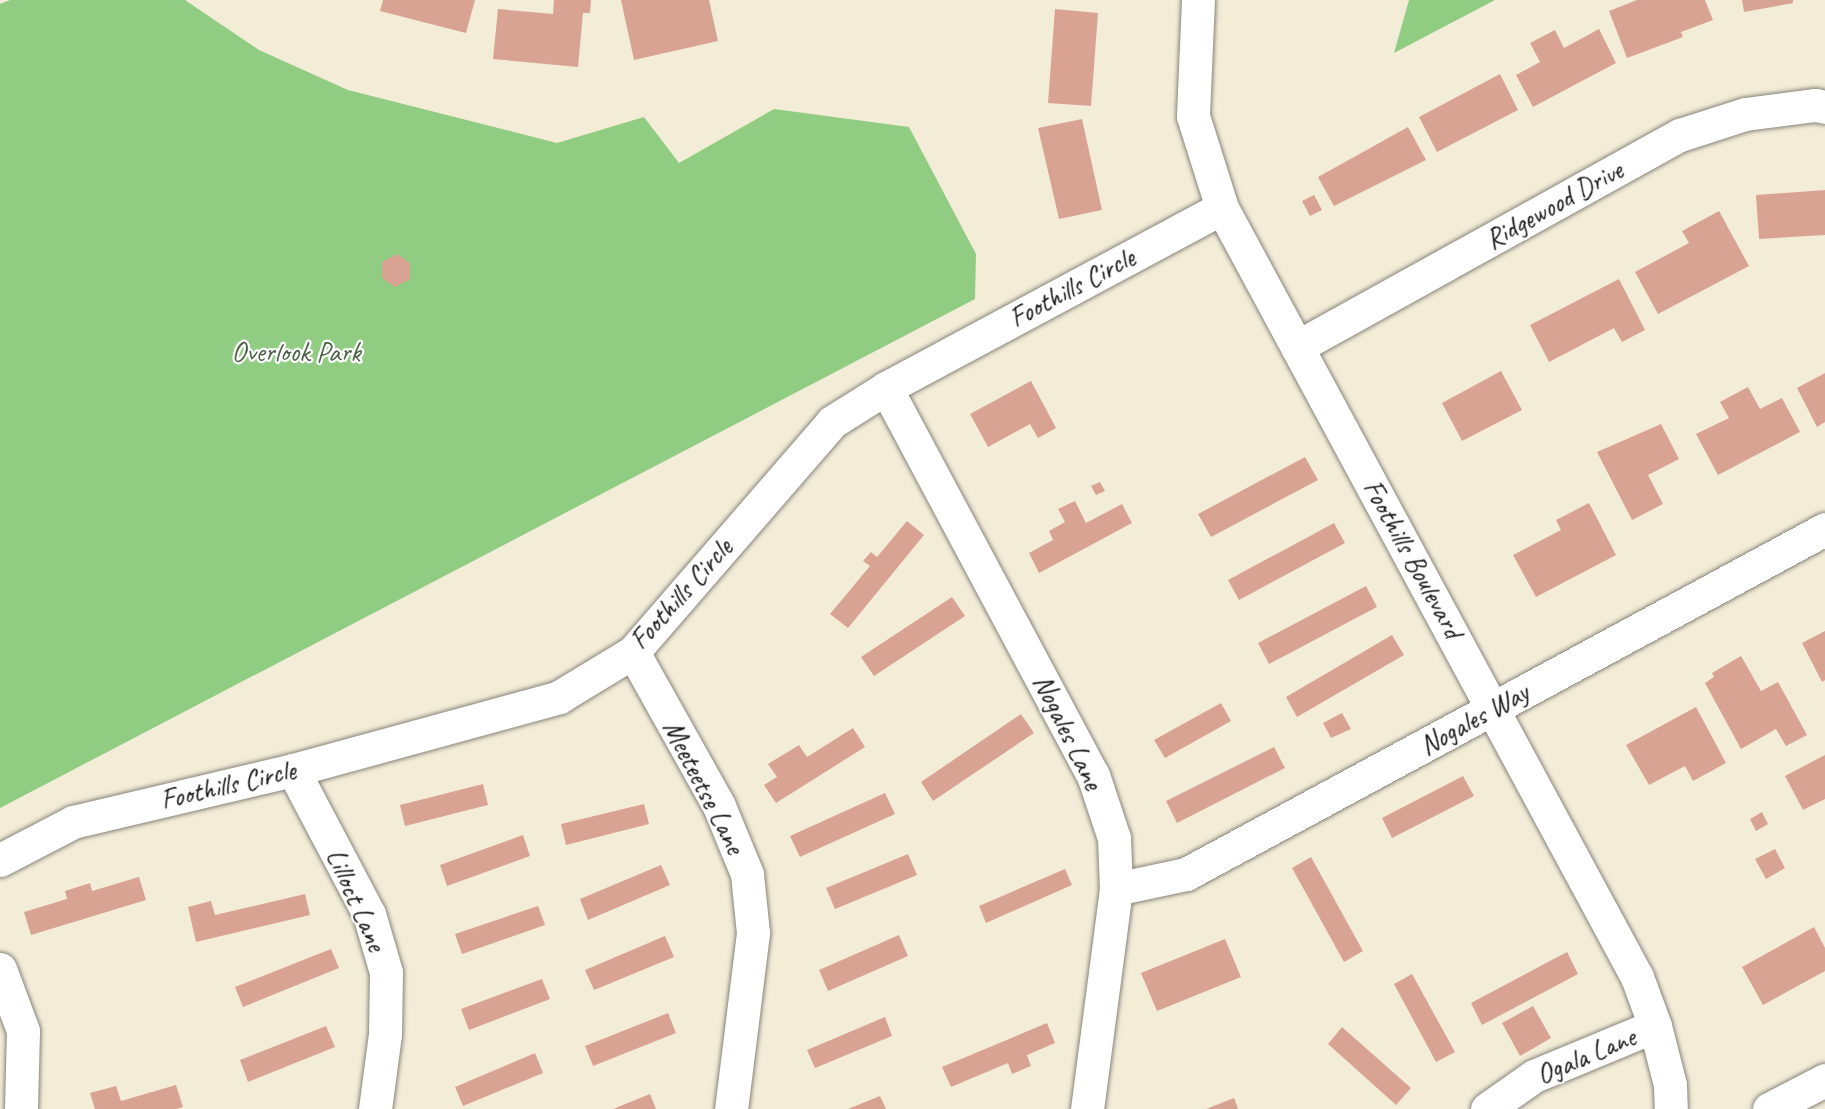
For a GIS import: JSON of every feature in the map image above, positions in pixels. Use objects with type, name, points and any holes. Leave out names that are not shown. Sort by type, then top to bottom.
[{"type":"street","name":"Foothills Boulevard","points":[[1198,0],[1193,116],[1222,208],[1495,709],[1637,977],[1656,1026],[1670,1085],[1671,1109]]},
{"type":"street","name":"Ridgewood Drive","points":[[1297,347],[1680,135],[1745,114],[1815,105],[1825,107]]},
{"type":"street","name":"Foothills Circle","points":[[0,860],[73,822],[293,770],[559,697],[633,652],[832,422],[886,388],[1222,208]]},
{"type":"street","name":"Nogales Lane","points":[[886,388],[1093,775],[1114,838],[1116,889],[1087,1109]]},
{"type":"street","name":"Nogales Way","points":[[1116,889],[1186,874],[1825,529]]},
{"type":"street","name":"Meeteetse Lane","points":[[633,652],[719,806],[747,874],[753,933],[731,1109]]},
{"type":"street","name":"Lilloct Lane","points":[[293,770],[369,914],[386,972],[385,1034],[375,1109]]},
{"type":"street","points":[[0,969],[23,1031],[21,1109]]},
{"type":"street","name":"Ogala Lane","points":[[1487,1109],[1534,1076],[1656,1026]]},
{"type":"street","points":[[1769,1109],[1825,1080]]},
{"type":"green space","name":"Overlook Park","points":[[10,0],[185,0],[259,50],[348,90],[557,143],[644,117],[679,163],[774,109],[909,127],[976,254],[975,299],[0,808],[0,4]]},
{"type":"green space","points":[[1409,0],[1495,0],[1394,53]]},
{"type":"building","points":[[383,0],[475,0],[466,33],[380,11]]},
{"type":"building","points":[[554,0],[591,0],[590,13],[583,13],[578,67],[493,59],[498,9],[553,14]]},
{"type":"building","points":[[621,0],[709,0],[718,41],[634,60]]},
{"type":"building","points":[[1637,0],[1705,0],[1713,20],[1681,32],[1683,37],[1627,58],[1609,11]]},
{"type":"building","points":[[1742,0],[1793,0],[1793,3],[1744,12]]},
{"type":"building","points":[[1055,9],[1098,13],[1091,106],[1048,103]]},
{"type":"building","points":[[1599,29],[1616,63],[1533,107],[1516,75],[1540,62],[1530,43],[1555,30],[1564,48]]},
{"type":"building","points":[[1500,74],[1518,110],[1437,152],[1419,117]]},
{"type":"building","points":[[1082,119],[1102,210],[1059,219],[1038,128]]},
{"type":"building","points":[[1408,127],[1426,160],[1334,206],[1318,177]]},
{"type":"building","points":[[1825,190],[1825,235],[1759,239],[1756,195]]},
{"type":"building","points":[[1314,195],[1322,210],[1310,216],[1302,201]]},
{"type":"building","points":[[1719,211],[1749,266],[1658,314],[1635,272],[1689,243],[1682,231]]},
{"type":"building","points":[[397,254],[410,263],[410,279],[395,287],[382,278],[382,262]]},
{"type":"building","points":[[1619,279],[1645,330],[1622,342],[1614,328],[1549,362],[1530,325]]},
{"type":"building","points":[[1501,371],[1522,410],[1462,441],[1442,403]]},
{"type":"building","points":[[1825,373],[1825,422],[1817,427],[1797,388]]},
{"type":"building","points":[[1031,381],[1056,428],[1038,438],[1030,424],[988,447],[970,414]]},
{"type":"building","points":[[1748,387],[1760,409],[1782,398],[1800,432],[1718,475],[1696,434],[1729,418],[1720,402]]},
{"type":"building","points":[[1661,424],[1679,459],[1648,475],[1663,504],[1632,520],[1597,452]]},
{"type":"building","points":[[1305,457],[1318,480],[1211,537],[1198,514]]},
{"type":"building","points":[[1100,482],[1105,491],[1096,495],[1091,486]]},
{"type":"building","points":[[1075,501],[1086,523],[1122,504],[1132,523],[1039,573],[1029,553],[1053,540],[1049,531],[1065,522],[1058,509]]},
{"type":"building","points":[[1589,503],[1616,555],[1536,597],[1513,555],[1561,530],[1556,520]]},
{"type":"building","points":[[907,521],[924,535],[848,628],[830,614],[870,566],[863,561],[871,552],[877,557]]},
{"type":"building","points":[[1334,523],[1345,543],[1239,600],[1228,580]]},
{"type":"building","points":[[1366,586],[1377,607],[1269,664],[1258,643]]},
{"type":"building","points":[[952,597],[965,616],[874,676],[861,657]]},
{"type":"building","points":[[1825,631],[1825,680],[1822,682],[1802,643]]},
{"type":"building","points":[[1392,635],[1404,655],[1297,717],[1286,697]]},
{"type":"building","points":[[1741,656],[1761,691],[1778,682],[1807,735],[1786,746],[1776,729],[1741,749],[1705,683],[1714,677],[1712,673]]},
{"type":"building","points":[[1221,703],[1231,721],[1165,758],[1154,740]]},
{"type":"building","points":[[1696,707],[1726,763],[1693,781],[1685,766],[1649,785],[1626,745]]},
{"type":"building","points":[[1342,713],[1351,729],[1331,738],[1323,723]]},
{"type":"building","points":[[1021,714],[1034,733],[933,801],[921,782]]},
{"type":"building","points":[[853,728],[865,747],[776,803],[764,785],[777,777],[768,764],[799,745],[807,757]]},
{"type":"building","points":[[1274,747],[1285,768],[1177,823],[1166,801]]},
{"type":"building","points":[[1825,755],[1825,799],[1803,810],[1785,776]]},
{"type":"building","points":[[1463,776],[1474,796],[1392,838],[1382,818]]},
{"type":"building","points":[[483,784],[488,805],[405,826],[400,805]]},
{"type":"building","points":[[885,793],[895,814],[800,857],[790,836]]},
{"type":"building","points":[[644,804],[649,824],[566,845],[561,824]]},
{"type":"building","points":[[1762,812],[1768,824],[1756,831],[1750,819]]},
{"type":"building","points":[[523,835],[530,856],[447,886],[440,865]]},
{"type":"building","points":[[1775,849],[1785,868],[1766,879],[1755,859]]},
{"type":"building","points":[[908,854],[917,875],[835,909],[826,888]]},
{"type":"building","points":[[1311,857],[1363,951],[1344,962],[1292,868]]},
{"type":"building","points":[[661,865],[670,885],[588,920],[580,899]]},
{"type":"building","points":[[1065,869],[1072,885],[986,923],[979,906]]},
{"type":"building","points":[[139,877],[146,900],[31,935],[24,912],[67,899],[65,891],[90,883],[92,891]]},
{"type":"building","points":[[305,894],[310,915],[196,942],[188,907],[211,901],[215,915]]},
{"type":"building","points":[[538,906],[545,925],[462,954],[455,934]]},
{"type":"building","points":[[1814,927],[1825,948],[1825,971],[1763,1005],[1742,967]]},
{"type":"building","points":[[899,935],[908,956],[828,991],[819,970]]},
{"type":"building","points":[[665,936],[674,957],[594,990],[585,970]]},
{"type":"building","points":[[1225,939],[1241,977],[1157,1011],[1141,973]]},
{"type":"building","points":[[331,949],[339,968],[243,1007],[235,987]]},
{"type":"building","points":[[1567,952],[1578,974],[1482,1025],[1471,1003]]},
{"type":"building","points":[[1412,974],[1455,1052],[1436,1062],[1394,984]]},
{"type":"building","points":[[542,979],[550,999],[469,1030],[461,1009]]},
{"type":"building","points":[[1533,1006],[1551,1038],[1520,1056],[1502,1023]]},
{"type":"building","points":[[668,1013],[676,1033],[593,1066],[585,1046]]},
{"type":"building","points":[[885,1017],[892,1036],[815,1068],[807,1050]]},
{"type":"building","points":[[1047,1023],[1055,1043],[1027,1055],[1031,1066],[1012,1074],[1008,1063],[951,1087],[942,1067]]},
{"type":"building","points":[[326,1026],[335,1047],[248,1082],[240,1060]]},
{"type":"building","points":[[1342,1027],[1411,1088],[1396,1105],[1328,1044]]},
{"type":"building","points":[[535,1053],[543,1073],[463,1106],[455,1087]]},
{"type":"building","points":[[176,1085],[183,1107],[176,1109],[95,1109],[90,1093],[116,1086],[121,1101]]},
{"type":"building","points":[[650,1094],[656,1109],[613,1109]]},
{"type":"building","points":[[880,1096],[886,1109],[848,1109]]},
{"type":"building","points":[[1234,1098],[1238,1109],[1206,1109]]}]
